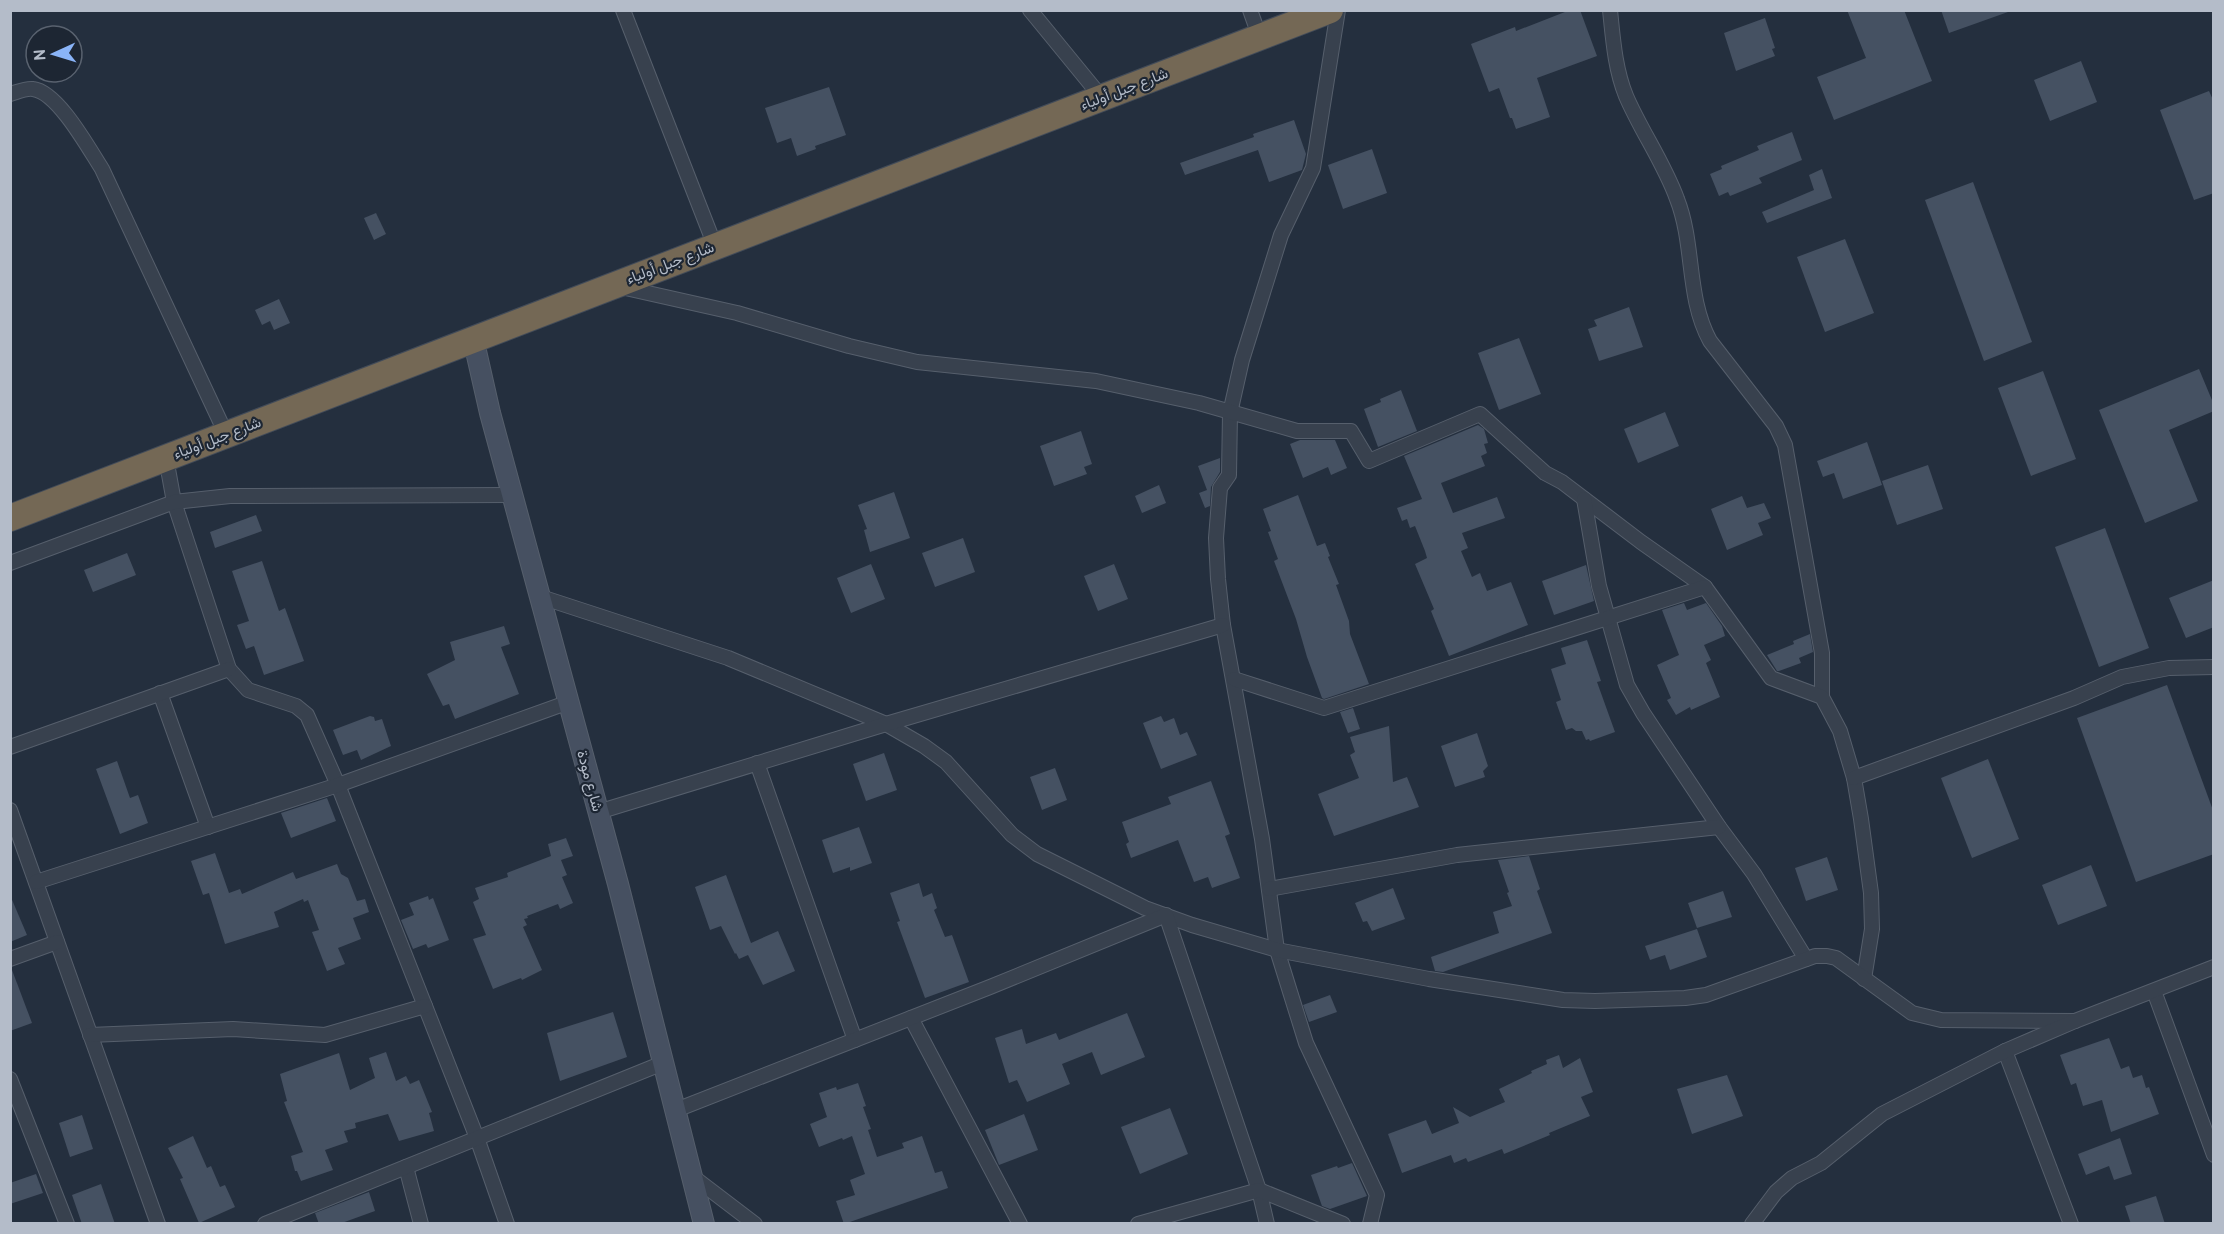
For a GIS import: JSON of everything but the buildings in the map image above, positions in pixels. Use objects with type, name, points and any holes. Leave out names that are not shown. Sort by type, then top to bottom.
[{"type":"highway","name":"شارع جبل أولياء","points":[[10,518],[1330,10]]},
{"type":"street","points":[[623,10],[715,246]]},
{"type":"street","points":[[1030,10],[1102,98]]},
{"type":"street","points":[[1250,10],[1260,38]]},
{"type":"street","points":[[1338,10],[1313,168],[1281,235],[1242,360],[1230,413],[1228,475],[1220,488],[1216,538],[1223,625],[1262,839],[1277,950],[1306,1043],[1377,1194],[1370,1224]]},
{"type":"street","points":[[1610,10],[1617,71],[1626,96],[1677,198],[1685,226],[1697,313],[1702,327],[1710,341],[1776,426],[1785,445],[1822,653],[1822,697],[1840,731],[1854,778],[1871,893],[1872,929],[1864,979]]},
{"type":"street","points":[[10,94],[33,89],[43,93],[54,102],[91,151],[102,169],[226,434]]},
{"type":"street","points":[[614,285],[737,314],[917,362],[1096,381],[1199,403],[1297,431],[1351,431],[1369,461],[1480,414],[1545,473],[1562,482],[1705,587],[1772,678],[1822,697]]},
{"type":"street","name":"شارع مودة","points":[[473,338],[490,413],[598,812],[704,1224]]},
{"type":"street","points":[[166,458],[174,501],[230,669],[248,690],[296,706],[307,715],[338,785],[477,1138],[507,1224]]},
{"type":"street","points":[[10,563],[174,501],[230,496],[514,495]]},
{"type":"street","points":[[1584,499],[1599,586],[1627,684],[1643,713],[1719,827],[1754,874],[1806,960]]},
{"type":"street","points":[[1234,679],[1324,708],[1705,587]]},
{"type":"street","points":[[541,597],[728,658],[886,724],[946,762],[1012,835],[1037,854],[1145,908],[1192,925],[1277,950],[1429,979],[1563,1000],[1595,1001],[1685,998],[1706,994],[1815,956],[1836,958],[1912,1012],[1928,1017],[1941,1020],[2075,1021]]},
{"type":"street","points":[[598,812],[1223,625]]},
{"type":"street","points":[[1854,778],[2074,698],[2122,677],[2169,668],[2214,667]]},
{"type":"street","points":[[10,747],[230,669]]},
{"type":"street","points":[[160,693],[208,827]]},
{"type":"street","points":[[36,882],[338,785],[568,702]]},
{"type":"street","points":[[757,764],[855,1040]]},
{"type":"street","points":[[10,810],[17,846],[36,882],[158,1224]]},
{"type":"street","points":[[1269,889],[1457,855],[1719,827]]},
{"type":"street","points":[[676,1110],[1166,915]]},
{"type":"street","points":[[1166,915],[1259,1190],[1267,1224]]},
{"type":"street","points":[[10,959],[57,942]]},
{"type":"street","points":[[1752,1224],[1776,1192],[1792,1178],[1821,1163],[1882,1114],[2005,1051],[2214,967]]},
{"type":"street","points":[[2154,991],[2214,1155]]},
{"type":"street","points":[[90,1035],[233,1029],[325,1035],[424,1006]]},
{"type":"street","points":[[911,1018],[1020,1224]]},
{"type":"street","points":[[2005,1051],[2071,1224]]},
{"type":"street","points":[[265,1224],[663,1063]]},
{"type":"street","points":[[10,1079],[67,1224]]},
{"type":"street","points":[[406,1167],[421,1224]]},
{"type":"street","points":[[692,1176],[755,1224]]},
{"type":"street","points":[[1138,1224],[1259,1190],[1343,1224]]}]
